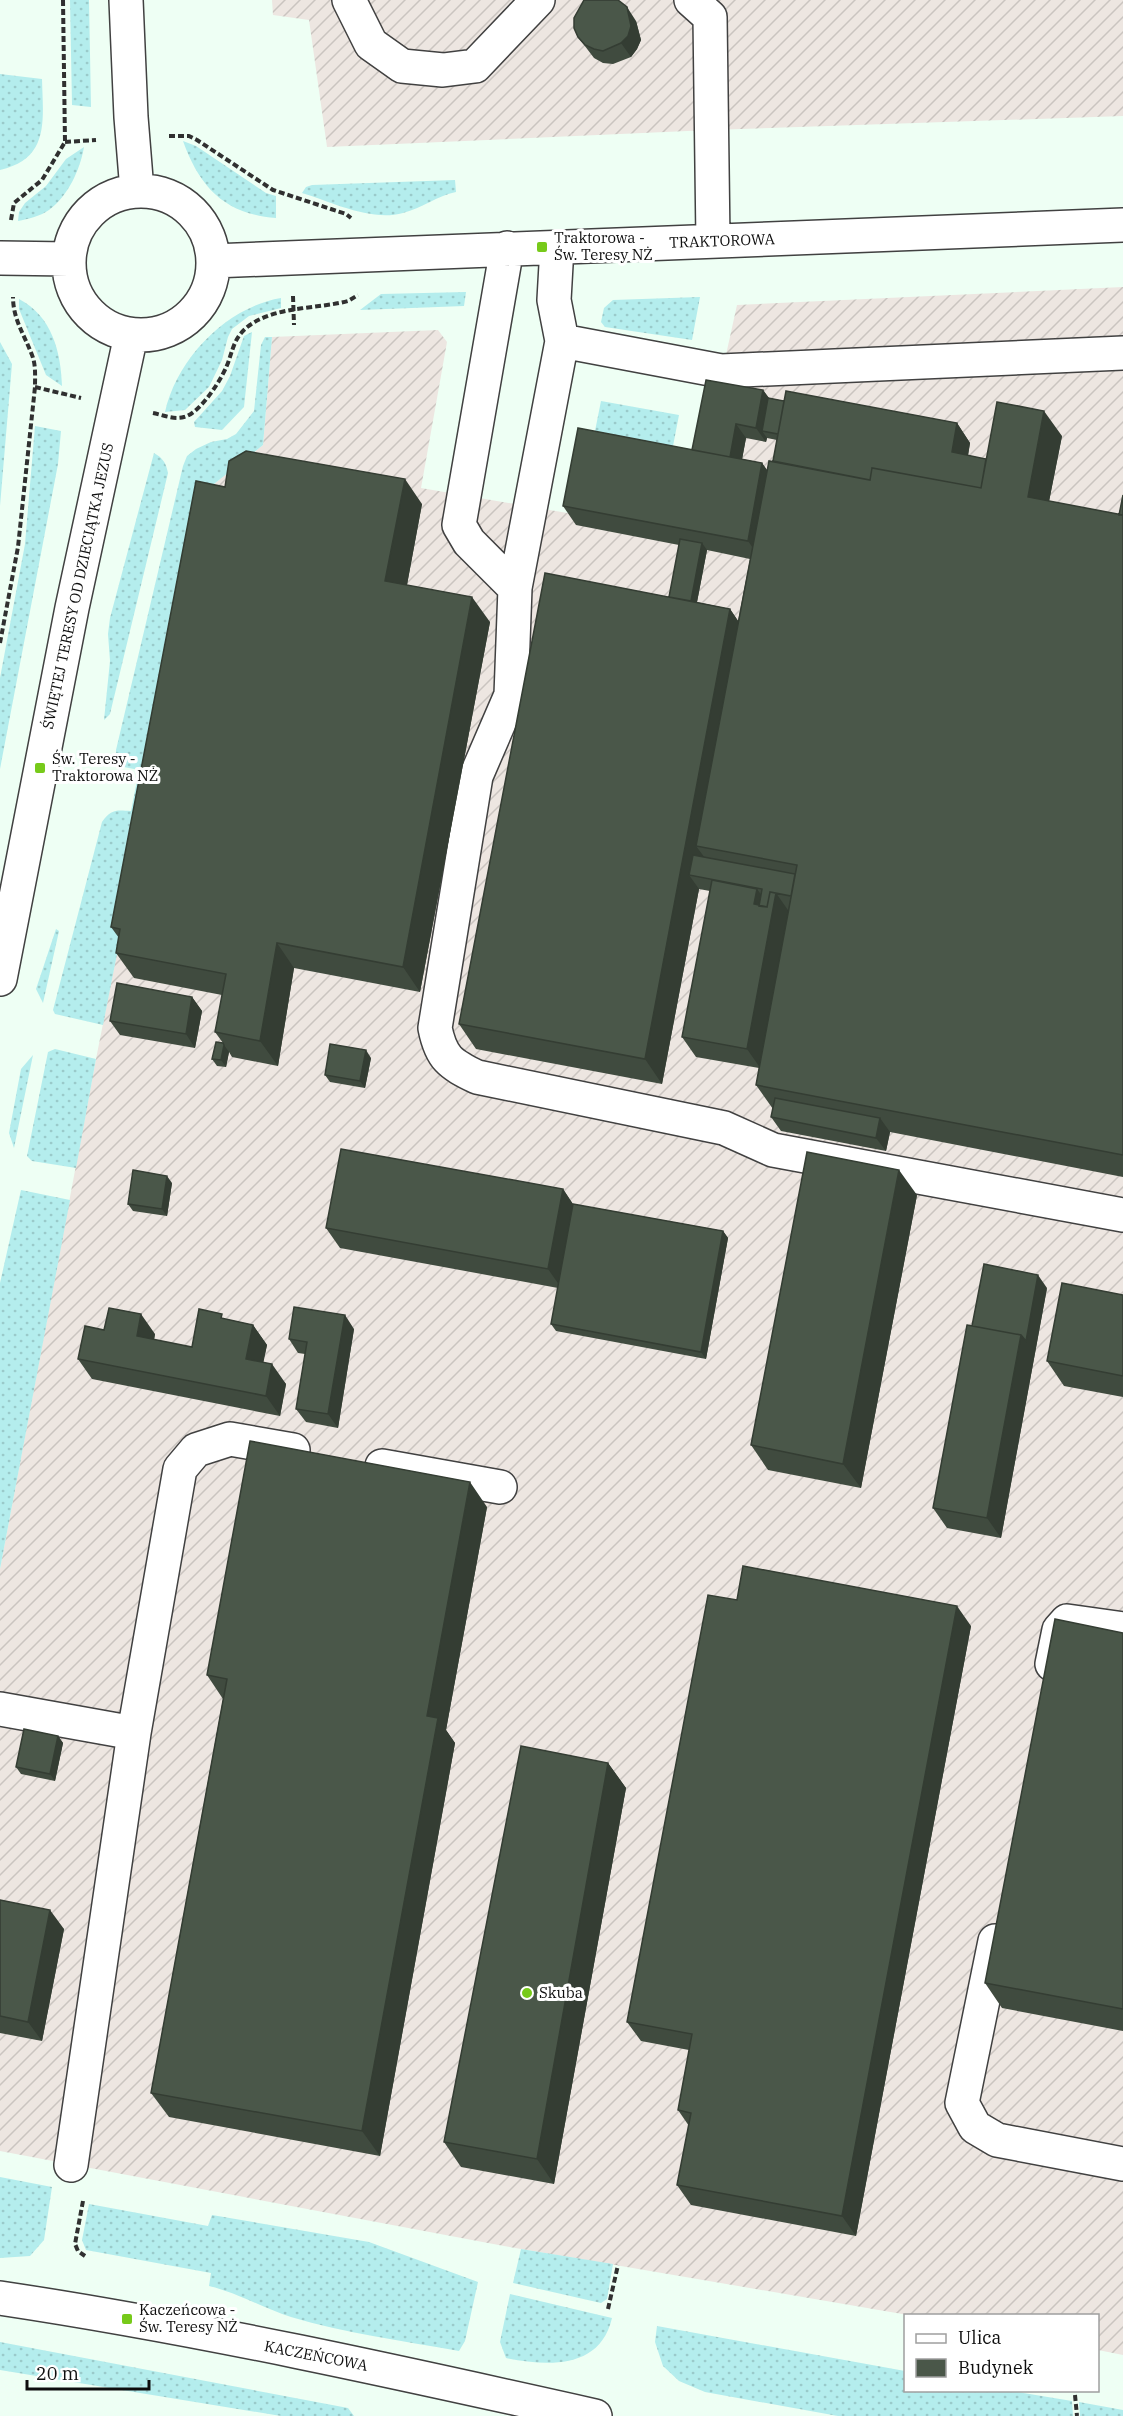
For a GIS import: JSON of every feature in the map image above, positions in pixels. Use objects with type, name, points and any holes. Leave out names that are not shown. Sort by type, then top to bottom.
[{"type":"street","points":[[126,0],[131,127],[137,191]]},
{"type":"street","points":[[349,0],[371,44],[402,66],[443,70],[475,66],[538,0]]},
{"type":"street","points":[[691,0],[710,17],[713,241]]},
{"type":"street","points":[[137,191],[166,195],[190,210],[207,233],[213,261],[209,289],[200,306],[186,320],[164,332],[148,335],[131,335],[115,331],[100,323],[83,306],[71,279],[69,259],[72,240],[87,215],[109,198],[137,191]]},
{"type":"street","name":"TRAKTOROWA","points":[[213,261],[1123,225]]},
{"type":"street","points":[[6,243],[69,259]]},
{"type":"street","points":[[557,247],[555,300],[562,341],[514,588],[512,695],[476,776],[435,1028],[442,1053],[453,1065],[477,1077],[724,1128],[773,1150],[1123,1215]]},
{"type":"street","points":[[507,248],[459,525],[470,542],[514,588]]},
{"type":"street","name":"ŚWIĘTEJ TERESY OD DZIECIĄTKA JEZUS","points":[[0,979],[72,608],[131,335]]},
{"type":"street","points":[[562,341],[721,371],[1123,353]]},
{"type":"street","points":[[71,2165],[134,1733],[180,1469],[196,1450],[230,1439],[500,1487]]},
{"type":"street","points":[[1047,1688],[1059,1630],[1067,1620],[1123,1629]]},
{"type":"street","points":[[0,1709],[134,1733]]},
{"type":"street","points":[[1002,1907],[962,2103],[975,2127],[997,2140],[1123,2163]]},
{"type":"street","name":"KACZEŃCOWA","points":[[0,2298],[128,2319],[410,2374],[595,2416]]},
{"type":"path","points":[[6,243],[14,203],[42,180],[65,142],[63,0]]},
{"type":"path","points":[[160,415],[174,418],[190,415],[213,390],[222,375],[234,341],[240,333],[261,319],[348,301],[363,292],[395,254],[346,214],[273,190],[197,140],[180,135]]},
{"type":"path","points":[[65,142],[90,141]]},
{"type":"path","points":[[0,643],[18,547],[35,368],[15,318],[13,290]]},
{"type":"path","points":[[292,294],[294,325]]},
{"type":"path","points":[[34,387],[67,395]]},
{"type":"path","points":[[84,2196],[75,2244],[78,2251],[85,2256]]},
{"type":"path","points":[[608,2310],[618,2265]]},
{"type":"path","points":[[1076,2395],[1077,2416]]},
{"type":"shaded area","points":[[70,0],[89,0],[91,107],[72,105]]},
{"type":"shaded area","points":[[272,0],[1123,0],[1123,116],[710,130],[327,147],[309,20],[273,15]]},
{"type":"shaded area","points":[[0,74],[42,79],[43,109],[40,136],[36,147],[28,157],[16,165],[0,170]]},
{"type":"shaded area","points":[[183,141],[196,146],[266,193],[276,196],[276,218],[242,211],[217,196],[206,185]]},
{"type":"shaded area","points":[[84,147],[80,165],[67,190],[56,204],[46,212],[18,221],[19,212],[25,203],[46,186],[66,159]]},
{"type":"shaded area","points":[[455,180],[456,192],[410,211],[391,215],[352,210],[302,193],[306,187],[312,185]]},
{"type":"shaded area","points":[[1123,287],[1123,2355],[1099,2350],[1099,2314],[904,2314],[504,2246],[0,2151],[0,1569],[96,1059],[209,488],[263,445],[272,337],[438,330],[447,342],[421,488],[579,515],[701,468],[737,305]]},
{"type":"shaded area","points":[[466,292],[464,306],[360,310],[381,294]]},
{"type":"shaded area","points":[[700,297],[692,340],[605,327],[601,322],[604,308],[613,300]]},
{"type":"shaded area","points":[[281,298],[281,308],[249,316],[232,329],[222,360],[209,387],[185,410],[165,412],[171,392],[181,373],[207,338],[242,312],[261,303]]},
{"type":"shaded area","points":[[19,299],[40,315],[47,325],[60,360],[62,386],[46,375],[19,309]]},
{"type":"shaded area","points":[[252,332],[244,407],[222,430],[195,427],[194,422],[222,391],[230,376],[244,336]]},
{"type":"shaded area","points":[[265,337],[272,337],[263,445],[209,488],[103,1025],[55,1014],[53,1010],[102,822],[114,811],[131,811],[139,770],[124,767],[116,758],[116,750],[183,466],[187,456],[196,449],[236,434],[254,411],[261,345]]},
{"type":"shaded area","points":[[0,342],[12,364],[0,506]]},
{"type":"shaded area","points":[[601,401],[679,415],[673,446],[595,431]]},
{"type":"shaded area","points":[[35,426],[61,431],[58,464],[0,769],[0,678],[25,544]]},
{"type":"shaded area","points":[[154,453],[164,461],[168,473],[110,714],[104,720],[110,661],[108,634],[110,618]]},
{"type":"shaded area","points":[[56,929],[59,931],[43,1003],[36,989]]},
{"type":"shaded area","points":[[55,1049],[96,1059],[76,1168],[32,1161],[27,1156],[48,1052]]},
{"type":"shaded area","points":[[33,1055],[14,1148],[9,1133],[21,1069]]},
{"type":"shaded area","points":[[21,1190],[70,1200],[0,1569],[0,1283]]},
{"type":"shaded area","points":[[0,2177],[52,2187],[44,2240],[30,2256],[0,2258]]},
{"type":"shaded area","points":[[89,2204],[208,2226],[212,2215],[369,2242],[478,2282],[465,2341],[459,2351],[332,2328],[291,2317],[209,2286],[211,2273],[86,2250],[82,2240]]},
{"type":"shaded area","points":[[521,2249],[613,2264],[607,2299],[601,2303],[513,2283]]},
{"type":"shaded area","points":[[510,2294],[612,2318],[606,2335],[584,2356],[554,2363],[506,2358],[500,2342]]},
{"type":"shaded area","points":[[657,2326],[904,2371],[904,2392],[1018,2392],[1072,2401],[1073,2416],[838,2416],[705,2392],[679,2381],[663,2366],[655,2342]]},
{"type":"shaded area","points":[[0,2342],[348,2408],[354,2416],[281,2416],[0,2370]]},
{"type":"shaded area","points":[[1079,2402],[1123,2410],[1123,2416],[1080,2416]]},
{"type":"building","points":[[584,0],[618,0],[627,7],[631,26],[628,36],[621,43],[603,51],[585,45],[574,28],[574,18]]},
{"type":"building","points":[[706,380],[763,390],[756,428],[736,424],[730,457],[692,450]]},
{"type":"building","points":[[786,391],[957,423],[952,452],[986,459],[981,488],[872,468],[870,480],[773,461]]},
{"type":"building","points":[[768,398],[784,401],[778,434],[762,431]]},
{"type":"building","points":[[997,402],[1044,411],[1028,497],[1123,515],[1123,1155],[756,1085],[797,865],[696,846],[769,461],[870,480],[872,468],[981,488]]},
{"type":"building","points":[[578,428],[762,463],[748,541],[563,506]]},
{"type":"building","points":[[246,451],[405,479],[385,581],[472,597],[403,967],[277,943],[260,1041],[215,1032],[226,974],[116,953],[120,929],[111,927],[196,481],[225,487],[229,461]]},
{"type":"building","points":[[1123,495],[1123,515],[1119,515]]},
{"type":"building","points":[[680,539],[702,543],[691,601],[669,597]]},
{"type":"building","points":[[545,573],[730,609],[645,1059],[459,1024]]},
{"type":"building","points":[[693,855],[795,874],[791,896],[770,892],[767,907],[759,906],[762,889],[689,875]]},
{"type":"building","points":[[712,880],[757,889],[754,904],[767,907],[770,892],[776,893],[747,1049],[682,1037]]},
{"type":"building","points":[[117,983],[192,997],[186,1034],[110,1021]]},
{"type":"building","points":[[216,1042],[224,1045],[221,1060],[212,1059]]},
{"type":"building","points":[[330,1044],[366,1050],[360,1081],[325,1075]]},
{"type":"building","points":[[775,1098],[880,1118],[876,1138],[771,1117]]},
{"type":"building","points":[[341,1149],[563,1189],[548,1269],[326,1228]]},
{"type":"building","points":[[807,1152],[899,1170],[843,1464],[751,1445]]},
{"type":"building","points":[[133,1170],[167,1176],[162,1209],[128,1204]]},
{"type":"building","points":[[573,1204],[723,1231],[701,1352],[551,1324]]},
{"type":"building","points":[[984,1264],[1038,1275],[1026,1341],[1021,1335],[972,1326]]},
{"type":"building","points":[[1062,1283],[1123,1295],[1123,1376],[1047,1361]]},
{"type":"building","points":[[294,1307],[345,1315],[328,1414],[296,1409],[307,1342],[289,1339]]},
{"type":"building","points":[[109,1308],[141,1314],[137,1336],[192,1347],[199,1309],[222,1314],[221,1318],[253,1325],[246,1359],[272,1364],[266,1396],[78,1359],[85,1326],[104,1330]]},
{"type":"building","points":[[967,1325],[1021,1335],[987,1518],[933,1508]]},
{"type":"building","points":[[250,1441],[470,1482],[427,1716],[438,1718],[362,2131],[151,2093],[227,1679],[207,1675]]},
{"type":"building","points":[[743,1566],[957,1606],[842,2216],[677,2185],[691,2113],[678,2110],[692,2034],[627,2022],[708,1595],[737,1600]]},
{"type":"building","points":[[1055,1619],[1123,1633],[1123,2009],[985,1983]]},
{"type":"building","points":[[24,1729],[58,1736],[50,1774],[16,1767]]},
{"type":"building","points":[[521,1746],[608,1763],[537,2159],[444,2142]]},
{"type":"building","points":[[0,1900],[50,1910],[28,2022],[0,2016]]},
{"type":"place","name":"Traktorowa - Św. Teresy NŻ","points":[[542,247]]},
{"type":"place","name":"Św. Teresy - Traktorowa NŻ","points":[[40,768]]},
{"type":"place","name":"Skuba","points":[[527,1993]]},
{"type":"place","name":"Kaczeńcowa - Św. Teresy NŻ","points":[[127,2319]]}]
